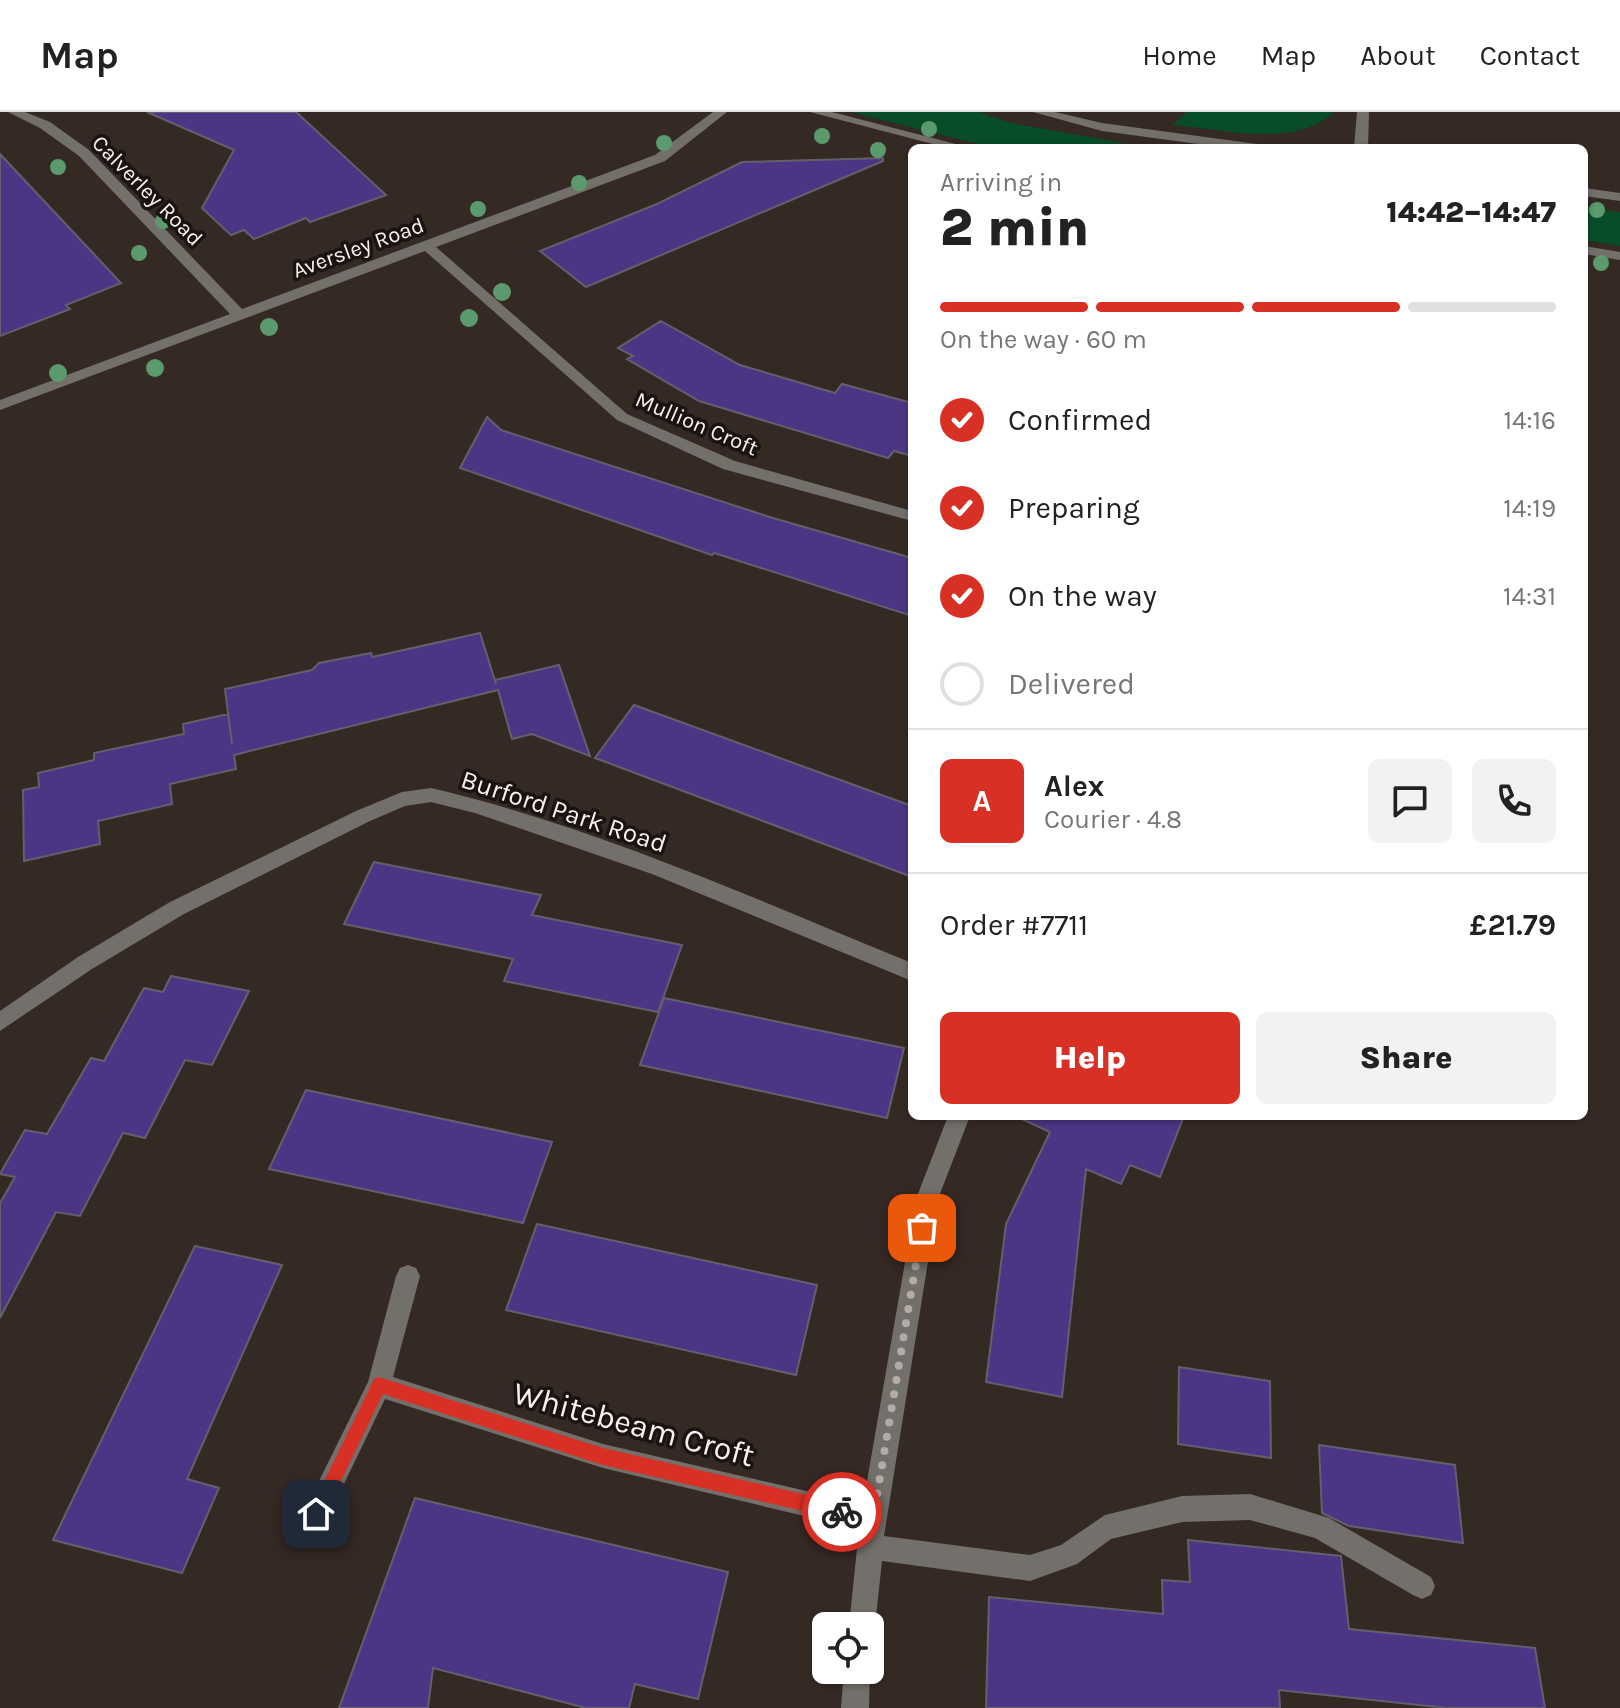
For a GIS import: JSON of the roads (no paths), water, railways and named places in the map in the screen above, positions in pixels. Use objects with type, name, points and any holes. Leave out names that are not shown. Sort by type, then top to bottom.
[{"type":"street","name":"Calverley Road","points":[[14,112],[45,125],[84,153],[239,315]]},
{"type":"street","name":"Aversley Road","points":[[0,405],[660,158],[721,112]]},
{"type":"street","points":[[816,112],[948,144]]},
{"type":"street","points":[[1039,112],[1102,127],[1227,144]]},
{"type":"street","points":[[1361,144],[1363,112]]},
{"type":"street","points":[[1588,193],[1620,197]]},
{"type":"street","name":"Mullion Croft","points":[[426,245],[622,417],[729,465],[908,515]]},
{"type":"street","points":[[1588,251],[1620,256]]},
{"type":"street","name":"Burford Park Road","points":[[0,1022],[85,963],[177,908],[363,816],[402,799],[431,795],[477,806],[659,868],[908,970]]},
{"type":"street","points":[[864,1612],[873,1519],[927,1199],[957,1120]]},
{"type":"street","points":[[316,1514],[379,1385],[408,1276]]},
{"type":"street","name":"Whitebeam Croft","points":[[379,1385],[603,1456],[873,1519]]},
{"type":"street","points":[[871,1547],[1030,1568],[1068,1555],[1105,1528],[1182,1509],[1250,1507],[1320,1527],[1422,1586]]},
{"type":"street","points":[[855,1708],[856,1684]]}]
